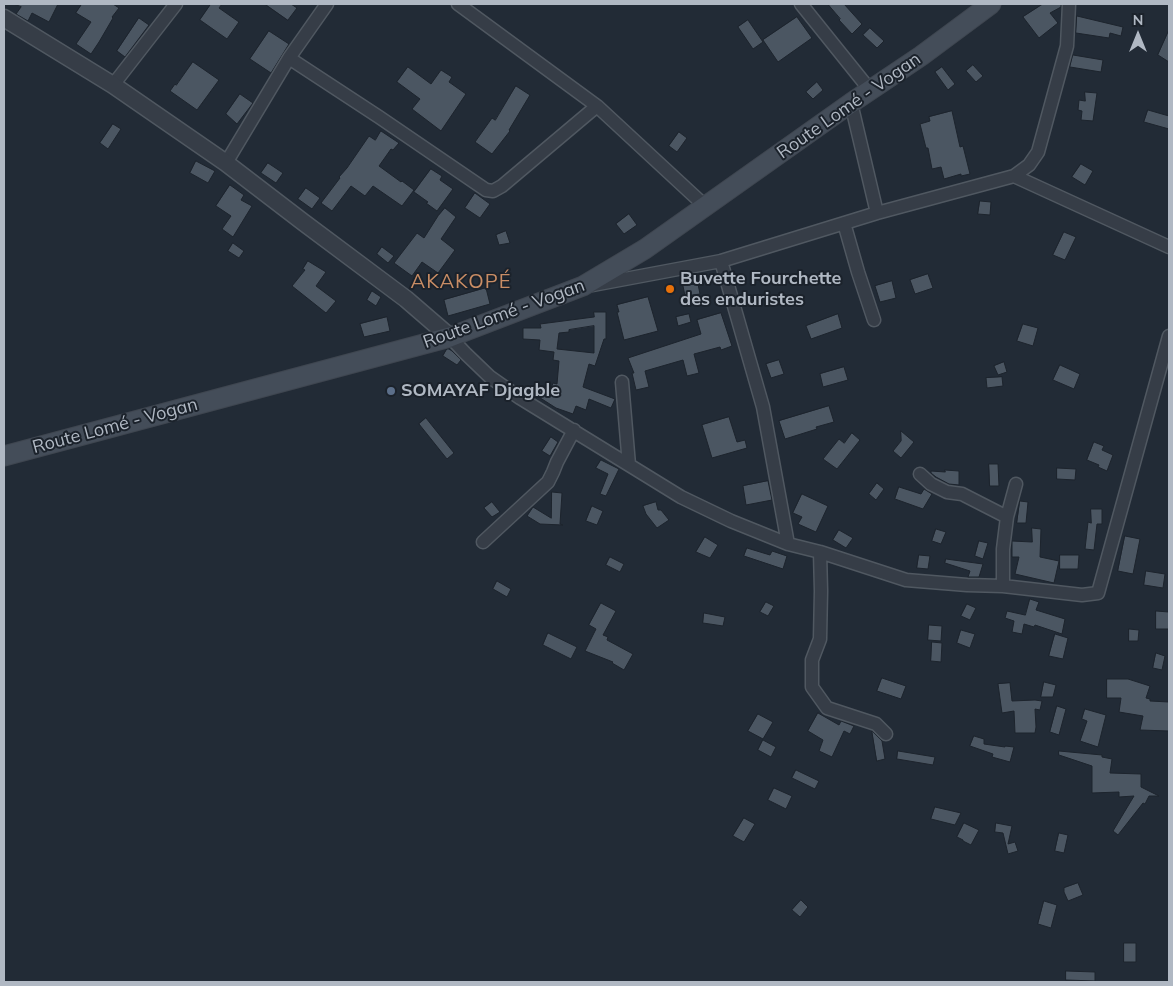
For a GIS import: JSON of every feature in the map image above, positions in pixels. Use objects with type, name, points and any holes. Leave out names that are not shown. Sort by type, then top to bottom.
[{"type":"main road","name":"Route Lomé - Vogan","points":[[4,456],[450,337],[583,286],[645,249],[851,103],[921,56],[991,4]]},
{"type":"street","points":[[113,85],[176,4]]},
{"type":"street","points":[[226,163],[289,58],[327,4]]},
{"type":"street","points":[[458,4],[597,106],[705,206]]},
{"type":"street","points":[[801,4],[870,90]]},
{"type":"street","points":[[583,286],[721,261],[877,213],[1014,176],[1029,165],[1038,152],[1067,46],[1069,4]]},
{"type":"street","points":[[4,18],[113,85],[226,163],[406,299],[450,337],[490,377],[520,398],[681,497],[731,521],[788,544],[820,552],[906,580],[1002,586],[1082,594],[1098,593],[1169,336]]},
{"type":"street","points":[[289,58],[486,190],[493,191],[502,186],[597,106]]},
{"type":"street","points":[[851,103],[877,213]]},
{"type":"street","points":[[1014,176],[1169,247]]},
{"type":"street","points":[[844,223],[874,320]]},
{"type":"street","points":[[721,261],[763,407],[788,544]]},
{"type":"street","points":[[622,382],[629,465]]},
{"type":"street","points":[[483,542],[548,482],[574,430]]},
{"type":"street","points":[[920,474],[932,484],[947,492],[962,494],[1007,517]]},
{"type":"street","points":[[1002,586],[1002,549],[1007,517],[1016,484]]},
{"type":"street","points":[[820,552],[820,639],[812,660],[812,687],[827,708],[876,724],[886,734]]},
{"type":"building","points":[[14,4],[58,4],[49,22],[32,13],[28,21],[16,14],[21,7]]},
{"type":"building","points":[[82,4],[113,4],[119,8],[91,54],[76,44],[91,22],[76,13]]},
{"type":"building","points":[[211,4],[222,4],[219,8],[239,22],[227,39],[200,20]]},
{"type":"building","points":[[265,4],[291,4],[297,8],[288,20]]},
{"type":"building","points":[[828,4],[844,4],[862,24],[852,34]]},
{"type":"building","points":[[1043,4],[1061,4],[1061,7],[1050,13],[1058,23],[1039,38],[1023,17]]},
{"type":"building","points":[[1077,16],[1123,27],[1121,36],[1110,33],[1109,38],[1076,33]]},
{"type":"building","points":[[797,17],[812,38],[778,62],[763,40]]},
{"type":"building","points":[[139,18],[149,25],[125,57],[117,51]]},
{"type":"building","points":[[748,20],[763,42],[753,49],[738,27]]},
{"type":"building","points":[[870,28],[884,41],[877,48],[863,35]]},
{"type":"building","points":[[1169,30],[1169,62],[1158,55]]},
{"type":"building","points":[[269,31],[289,44],[271,73],[250,59]]},
{"type":"building","points":[[1073,55],[1103,60],[1101,72],[1070,67]]},
{"type":"building","points":[[193,62],[219,80],[197,110],[170,91]]},
{"type":"building","points":[[973,65],[983,76],[976,82],[966,71]]},
{"type":"building","points":[[408,67],[431,84],[441,70],[452,77],[449,82],[466,94],[441,131],[412,109],[420,99],[397,82]]},
{"type":"building","points":[[942,67],[955,84],[948,90],[935,72]]},
{"type":"building","points":[[817,82],[823,90],[813,99],[806,92]]},
{"type":"building","points":[[516,86],[530,95],[510,131],[492,154],[475,142],[492,118],[495,120]]},
{"type":"building","points":[[1085,92],[1097,93],[1093,121],[1081,120],[1082,111],[1078,110],[1079,100],[1085,101]]},
{"type":"building","points":[[240,94],[253,103],[237,124],[226,114]]},
{"type":"building","points":[[1148,110],[1169,116],[1169,129],[1144,122]]},
{"type":"building","points":[[952,111],[960,147],[963,146],[970,174],[961,176],[961,174],[944,179],[941,167],[932,169],[928,148],[926,148],[920,124],[930,121],[929,117]]},
{"type":"building","points":[[113,124],[121,129],[108,149],[100,143]]},
{"type":"building","points":[[381,131],[399,143],[393,150],[391,149],[379,166],[414,190],[402,206],[373,186],[365,196],[351,186],[332,211],[321,203],[369,136],[375,140]]},
{"type":"building","points":[[679,132],[687,138],[677,152],[669,146]]},
{"type":"building","points":[[196,161],[215,171],[208,183],[190,173]]},
{"type":"building","points":[[268,163],[283,173],[276,183],[261,173]]},
{"type":"building","points":[[1081,164],[1093,171],[1085,185],[1072,177]]},
{"type":"building","points":[[431,169],[442,176],[440,180],[453,189],[437,211],[414,192]]},
{"type":"building","points":[[230,185],[244,195],[241,200],[252,206],[233,237],[222,229],[231,216],[216,206]]},
{"type":"building","points":[[306,188],[320,198],[312,209],[298,199]]},
{"type":"building","points":[[475,193],[490,204],[480,218],[465,208]]},
{"type":"building","points":[[980,201],[991,202],[990,215],[978,214]]},
{"type":"building","points":[[445,208],[456,217],[441,239],[455,250],[438,273],[422,262],[412,276],[394,263],[417,233],[424,238]]},
{"type":"building","points":[[629,214],[637,225],[624,234],[616,224]]},
{"type":"building","points":[[506,231],[510,243],[499,245],[496,235]]},
{"type":"building","points":[[1064,232],[1076,237],[1065,260],[1053,255]]},
{"type":"building","points":[[233,243],[244,251],[239,258],[228,251]]},
{"type":"building","points":[[382,247],[394,256],[388,263],[377,254]]},
{"type":"building","points":[[308,261],[326,272],[316,286],[336,301],[326,313],[292,286],[305,270],[303,269]]},
{"type":"building","points":[[928,274],[933,288],[915,294],[910,280]]},
{"type":"building","points":[[892,281],[896,298],[880,302],[875,286]]},
{"type":"building","points":[[698,284],[700,294],[685,296],[683,286]]},
{"type":"building","points":[[486,288],[490,304],[448,316],[444,300]]},
{"type":"building","points":[[372,291],[381,297],[376,306],[367,300]]},
{"type":"building","points":[[648,297],[658,331],[624,340],[617,305]]},
{"type":"building","points":[[594,312],[606,312],[606,339],[604,339],[595,366],[589,364],[583,387],[615,399],[611,408],[589,399],[586,410],[576,406],[573,414],[556,408],[534,394],[539,385],[550,391],[553,383],[557,384],[559,361],[553,360],[554,352],[539,350],[540,340],[523,339],[523,328],[541,328],[540,324],[594,317]],"holes":[[[594,326],[594,353],[557,349],[559,333]]]},
{"type":"building","points":[[721,313],[732,346],[721,350],[720,347],[694,354],[699,373],[687,376],[683,360],[645,371],[649,387],[636,390],[632,373],[634,373],[628,358],[701,334],[697,320]]},
{"type":"building","points":[[689,314],[691,322],[678,326],[676,317]]},
{"type":"building","points":[[838,314],[842,328],[811,339],[806,326]]},
{"type":"building","points":[[387,317],[390,331],[364,337],[360,324]]},
{"type":"building","points":[[1023,324],[1038,328],[1033,346],[1017,341]]},
{"type":"building","points":[[447,349],[452,351],[461,360],[457,365],[443,356]]},
{"type":"building","points":[[779,360],[784,374],[771,378],[766,364]]},
{"type":"building","points":[[1004,362],[1007,372],[998,375],[994,366]]},
{"type":"building","points":[[1060,365],[1080,374],[1074,389],[1053,380]]},
{"type":"building","points":[[844,367],[848,380],[823,387],[820,374]]},
{"type":"building","points":[[1002,377],[1003,386],[987,388],[986,378]]},
{"type":"building","points":[[829,406],[834,422],[785,439],[779,421]]},
{"type":"building","points":[[729,417],[737,442],[745,440],[747,448],[712,458],[702,425]]},
{"type":"building","points":[[426,418],[454,453],[447,459],[419,424]]},
{"type":"building","points":[[901,431],[914,442],[901,458],[893,451],[901,441]]},
{"type":"building","points":[[852,433],[860,440],[837,469],[823,459],[839,439],[844,443]]},
{"type":"building","points":[[551,437],[558,442],[550,456],[542,451]]},
{"type":"building","points":[[1094,442],[1104,446],[1102,450],[1113,455],[1107,471],[1087,460]]},
{"type":"building","points":[[601,460],[619,469],[606,496],[600,494],[608,474],[596,468]]},
{"type":"building","points":[[989,464],[998,464],[999,486],[990,486]]},
{"type":"building","points":[[1057,468],[1076,469],[1075,480],[1057,479]]},
{"type":"building","points":[[945,470],[959,471],[959,485],[949,484],[931,473],[931,471],[945,472]]},
{"type":"building","points":[[768,481],[772,500],[746,505],[743,486]]},
{"type":"building","points":[[877,483],[884,489],[876,500],[869,494]]},
{"type":"building","points":[[899,487],[921,494],[924,489],[932,494],[923,509],[895,499]]},
{"type":"building","points":[[552,492],[562,493],[560,524],[563,525],[540,524],[527,516],[533,507],[551,518]]},
{"type":"building","points":[[802,494],[828,506],[816,532],[798,524],[802,517],[793,513]]},
{"type":"building","points":[[1020,501],[1028,502],[1026,523],[1017,523]]},
{"type":"building","points":[[492,502],[500,512],[492,517],[484,508]]},
{"type":"building","points":[[656,502],[658,510],[661,510],[669,520],[657,528],[646,514],[643,506]]},
{"type":"building","points":[[592,506],[603,511],[597,525],[586,521]]},
{"type":"building","points":[[1091,509],[1102,509],[1102,524],[1097,524],[1094,550],[1085,549],[1088,522],[1091,523]]},
{"type":"building","points":[[1032,528],[1041,529],[1040,557],[1059,561],[1054,583],[1015,574],[1019,557],[1012,557],[1012,541],[1032,542]]},
{"type":"building","points":[[936,529],[946,532],[941,544],[932,541]]},
{"type":"building","points":[[839,530],[853,538],[846,548],[833,540]]},
{"type":"building","points":[[1125,536],[1140,539],[1133,574],[1118,571]]},
{"type":"building","points":[[705,537],[718,545],[710,558],[696,552]]},
{"type":"building","points":[[979,541],[988,543],[983,559],[975,556]]},
{"type":"building","points":[[747,548],[770,555],[772,551],[787,556],[783,569],[744,556]]},
{"type":"building","points":[[919,555],[930,556],[928,569],[917,568]]},
{"type":"building","points":[[1060,555],[1079,555],[1078,569],[1060,569]]},
{"type":"building","points":[[610,557],[624,564],[620,572],[606,565]]},
{"type":"building","points":[[946,559],[983,564],[979,577],[968,577],[970,571],[945,563]]},
{"type":"building","points":[[1146,571],[1165,574],[1163,588],[1144,585]]},
{"type":"building","points":[[497,581],[511,589],[507,597],[493,589]]},
{"type":"building","points":[[1030,599],[1039,602],[1036,610],[1065,619],[1062,634],[1035,625],[1034,627],[1024,624],[1022,634],[1012,632],[1014,621],[1005,618],[1007,611],[1025,615]]},
{"type":"building","points":[[766,602],[774,606],[768,616],[760,612]]},
{"type":"building","points":[[601,603],[616,611],[603,635],[608,637],[607,640],[633,654],[624,670],[613,662],[585,651],[596,629],[589,625]]},
{"type":"building","points":[[967,604],[976,608],[970,620],[961,616]]},
{"type":"building","points":[[1156,611],[1169,612],[1169,629],[1156,629]]},
{"type":"building","points":[[704,613],[725,617],[723,626],[703,623]]},
{"type":"building","points":[[929,625],[942,626],[941,641],[928,640]]},
{"type":"building","points":[[1129,629],[1139,630],[1138,641],[1129,641]]},
{"type":"building","points":[[961,630],[975,634],[970,648],[957,643]]},
{"type":"building","points":[[548,633],[577,647],[571,659],[543,645]]},
{"type":"building","points":[[1055,634],[1068,638],[1063,659],[1049,656]]},
{"type":"building","points":[[932,642],[942,643],[941,662],[931,661]]},
{"type":"building","points":[[1156,653],[1165,656],[1162,670],[1153,668]]},
{"type":"building","points":[[882,678],[906,686],[901,699],[877,691]]},
{"type":"building","points":[[1107,679],[1128,679],[1150,686],[1146,698],[1150,699],[1150,701],[1169,702],[1169,731],[1140,730],[1143,716],[1119,712],[1121,698],[1107,698]]},
{"type":"building","points":[[1044,682],[1056,685],[1053,697],[1041,697]]},
{"type":"building","points":[[1010,683],[1012,701],[1042,701],[1040,710],[1035,709],[1035,733],[1015,733],[1014,711],[1002,713],[998,684]]},
{"type":"building","points":[[1057,706],[1066,709],[1059,735],[1050,732]]},
{"type":"building","points":[[1085,709],[1106,715],[1098,747],[1080,741],[1087,721],[1082,719]]},
{"type":"building","points":[[818,713],[839,725],[841,721],[854,726],[850,734],[844,731],[832,757],[819,751],[823,740],[808,731]]},
{"type":"building","points":[[758,714],[773,722],[763,739],[748,731]]},
{"type":"building","points":[[872,731],[882,741],[885,759],[877,761]]},
{"type":"building","points":[[974,736],[984,739],[984,744],[1014,747],[1010,762],[992,757],[993,754],[970,746]]},
{"type":"building","points":[[763,740],[776,747],[771,757],[758,750]]},
{"type":"building","points":[[898,751],[935,757],[933,765],[897,759]]},
{"type":"building","points":[[1059,751],[1102,755],[1102,757],[1112,759],[1110,773],[1141,774],[1141,787],[1159,796],[1149,796],[1145,804],[1143,803],[1118,835],[1113,831],[1134,796],[1119,797],[1119,792],[1092,793],[1092,766],[1059,755]]},
{"type":"building","points":[[796,770],[819,781],[815,789],[792,778]]},
{"type":"building","points":[[774,788],[792,796],[786,809],[768,800]]},
{"type":"building","points":[[935,807],[961,813],[955,825],[931,819]]},
{"type":"building","points":[[744,818],[755,824],[744,842],[733,836]]},
{"type":"building","points":[[964,823],[979,830],[971,845],[957,837]]},
{"type":"building","points":[[996,823],[1012,826],[1008,844],[1015,842],[1018,851],[1008,854],[1003,833],[995,832]]},
{"type":"building","points":[[1059,833],[1068,835],[1064,853],[1055,851]]},
{"type":"building","points":[[1078,883],[1083,895],[1068,901],[1064,888]]},
{"type":"building","points":[[801,900],[808,907],[800,917],[792,910]]},
{"type":"building","points":[[1044,901],[1057,905],[1051,928],[1038,924]]},
{"type":"building","points":[[1124,943],[1136,943],[1136,962],[1124,962]]},
{"type":"building","points":[[1066,971],[1095,972],[1095,981],[1066,980]]},
{"type":"place","name":"Buvette Fourchette des enduristes","points":[[670,289]]},
{"type":"place","name":"SOMAYAF Djagble","points":[[391,391]]},
{"type":"district","name":"AKAKOPÉ","points":[[461,282]]}]
